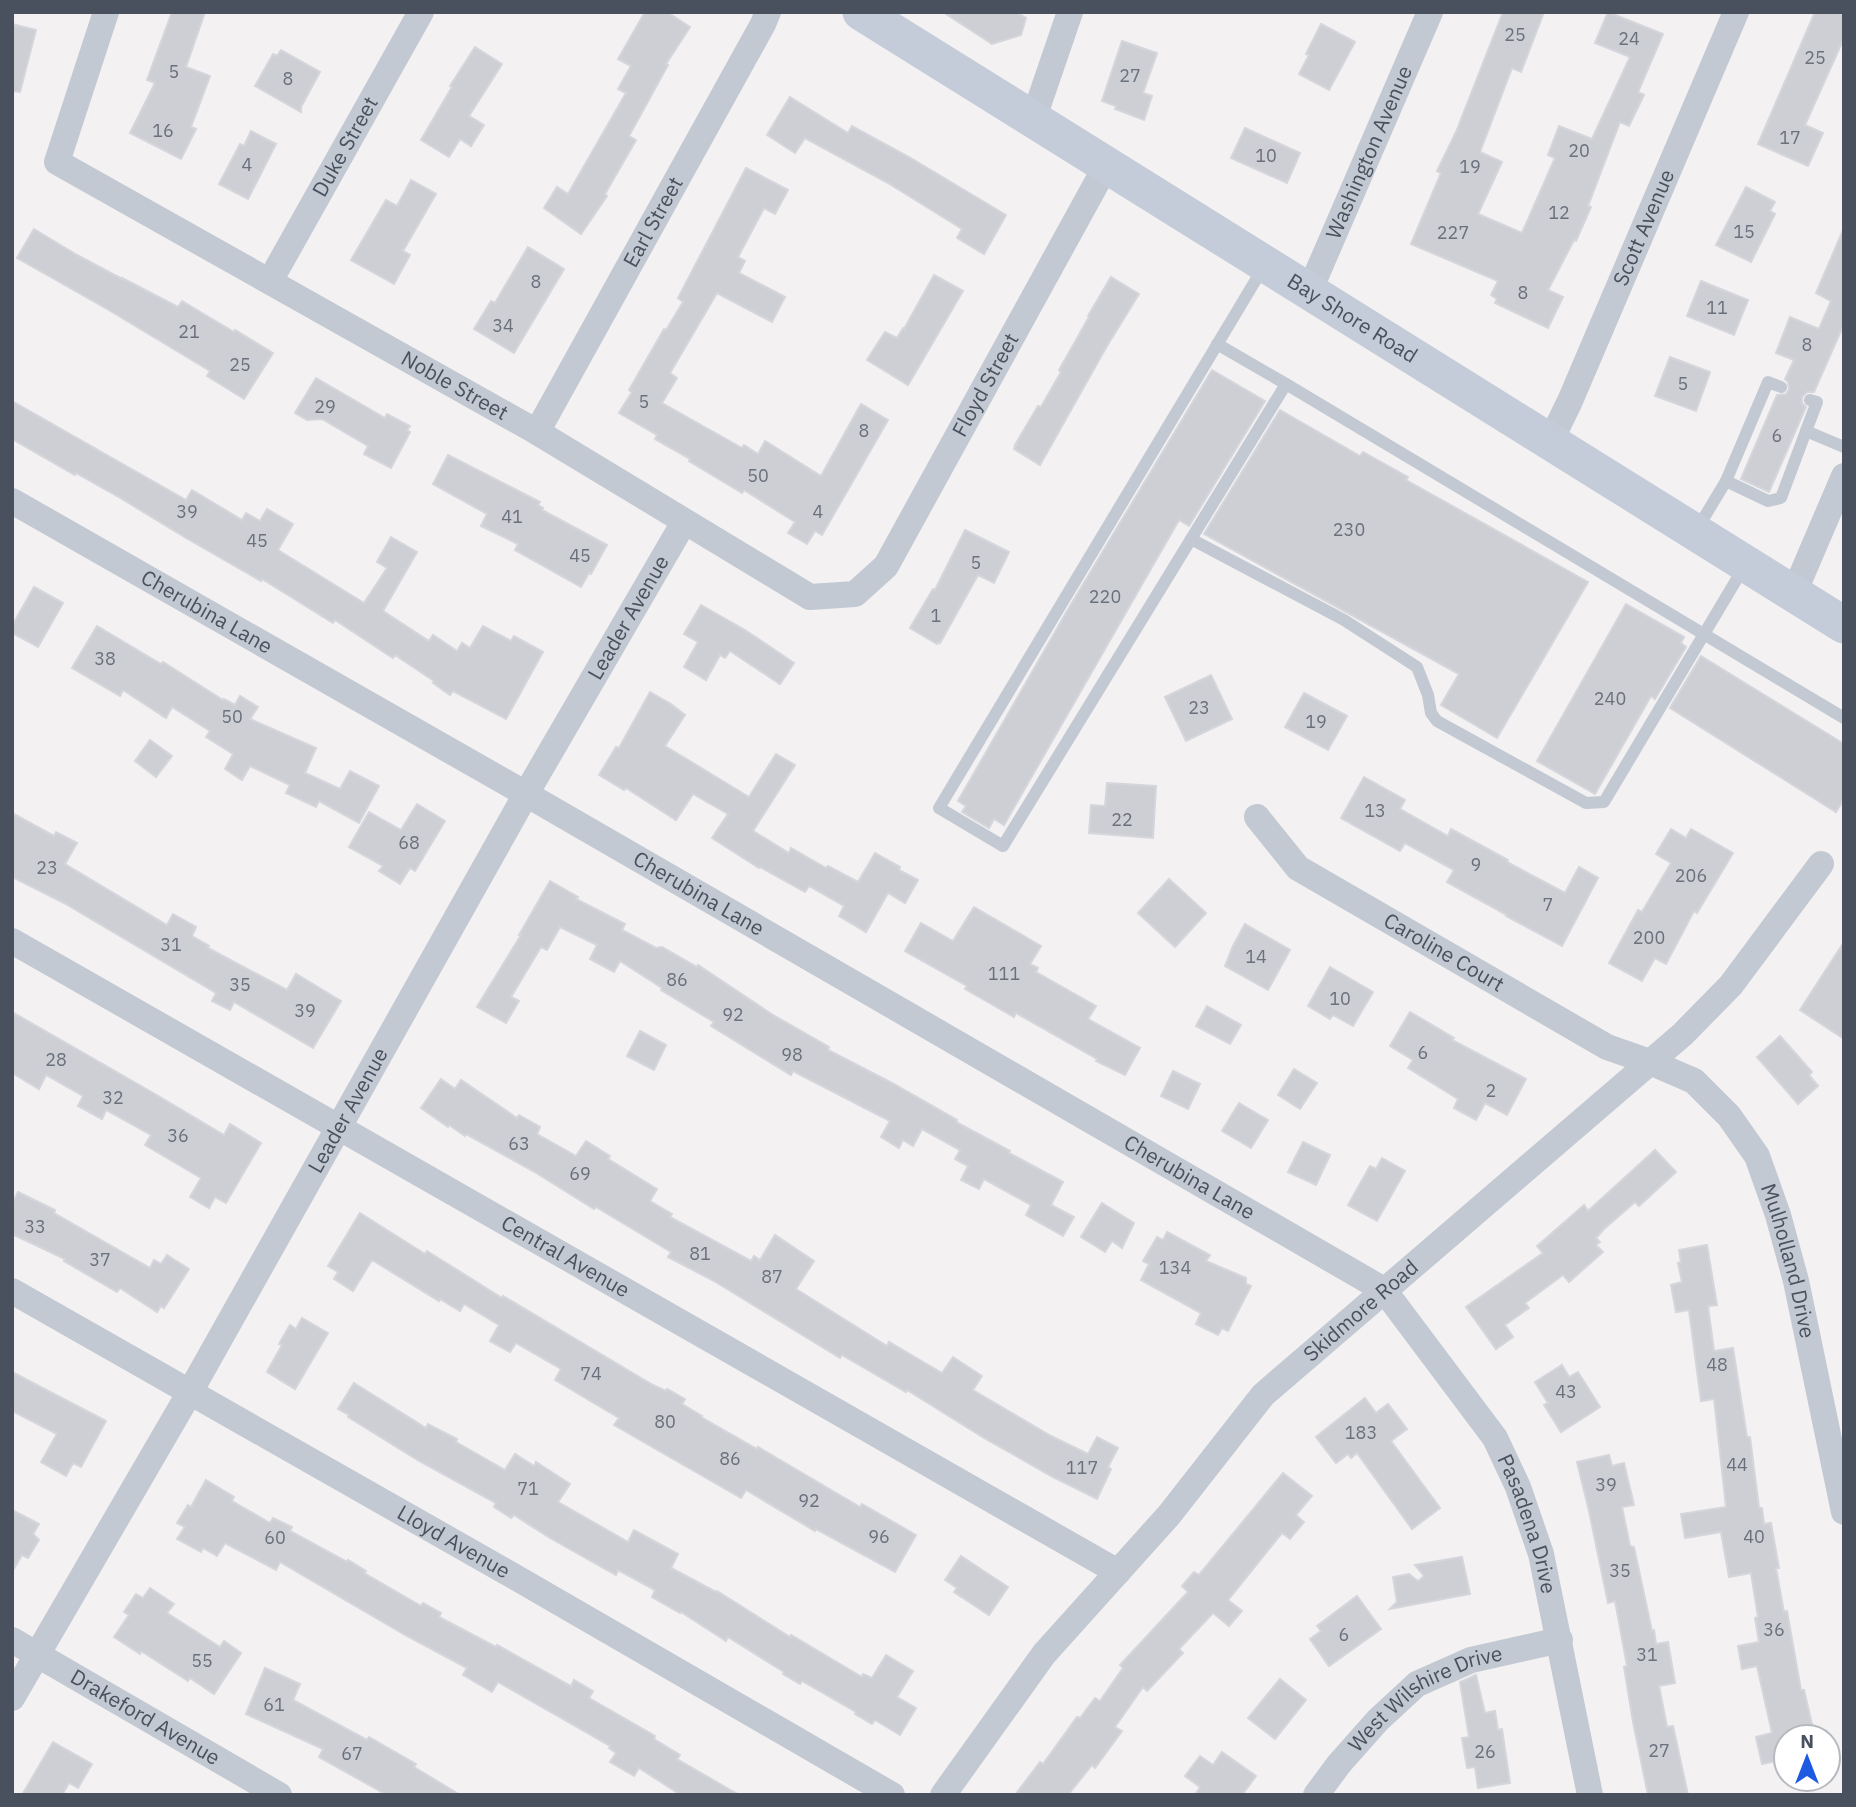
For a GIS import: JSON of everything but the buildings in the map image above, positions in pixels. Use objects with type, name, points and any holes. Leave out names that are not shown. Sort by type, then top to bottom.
[{"type":"main road","name":"Bay Shore Road","points":[[862,12],[1844,625]]},
{"type":"street","name":"Noble Street","points":[[106,12],[57,162],[537,432],[810,597],[855,594]]},
{"type":"street","name":"Duke Street","points":[[270,281],[421,12]]},
{"type":"street","name":"Earl Street","points":[[537,432],[764,24],[768,12]]},
{"type":"street","points":[[1033,120],[1070,12]]},
{"type":"street","name":"Washington Avenue","points":[[1308,292],[1430,12]]},
{"type":"street","name":"Scott Avenue","points":[[1550,442],[1736,12]]},
{"type":"street","name":"Floyd Street","points":[[855,594],[886,566],[1106,166]]},
{"type":"street","points":[[1794,593],[1844,476]]},
{"type":"street","name":"Cherubina Lane","points":[[12,501],[526,794],[1384,1290]]},
{"type":"street","name":"Leader Avenue","points":[[12,1698],[190,1392],[526,794],[684,522]]},
{"type":"street","name":"Caroline Court","points":[[1257,817],[1298,868],[1607,1047],[1650,1062]]},
{"type":"street","name":"Skidmore Road","points":[[943,1795],[1044,1654],[1169,1515],[1263,1395],[1683,1034],[1731,985],[1821,864]]},
{"type":"street","name":"Central Avenue","points":[[12,941],[1118,1572]]},
{"type":"street","name":"Mulholland Drive","points":[[1650,1062],[1694,1081],[1729,1116],[1757,1156],[1778,1215],[1796,1281],[1844,1512]]},
{"type":"street","name":"Pasadena Drive","points":[[1384,1290],[1494,1438],[1518,1487],[1541,1554],[1590,1795]]},
{"type":"street","name":"Lloyd Avenue","points":[[12,1291],[892,1795]]},
{"type":"street","name":"Drakeford Avenue","points":[[12,1640],[279,1795]]},
{"type":"street","name":"West Wilshire Drive","points":[[1316,1795],[1378,1720],[1417,1684],[1471,1660],[1560,1640]]},
{"type":"lane","points":[[1265,265],[939,808],[1003,846],[1286,384]]},
{"type":"lane","points":[[1217,345],[1844,718]]},
{"type":"lane","points":[[1695,532],[1746,451],[1766,404],[1768,382],[1781,387]]},
{"type":"lane","points":[[1726,481],[1768,501],[1781,498],[1793,450],[1817,402],[1810,400]]},
{"type":"lane","points":[[1803,429],[1844,447]]},
{"type":"lane","points":[[1191,539],[1344,620],[1417,667],[1428,695],[1431,713],[1437,721],[1586,803],[1604,802],[1745,564]]}]
